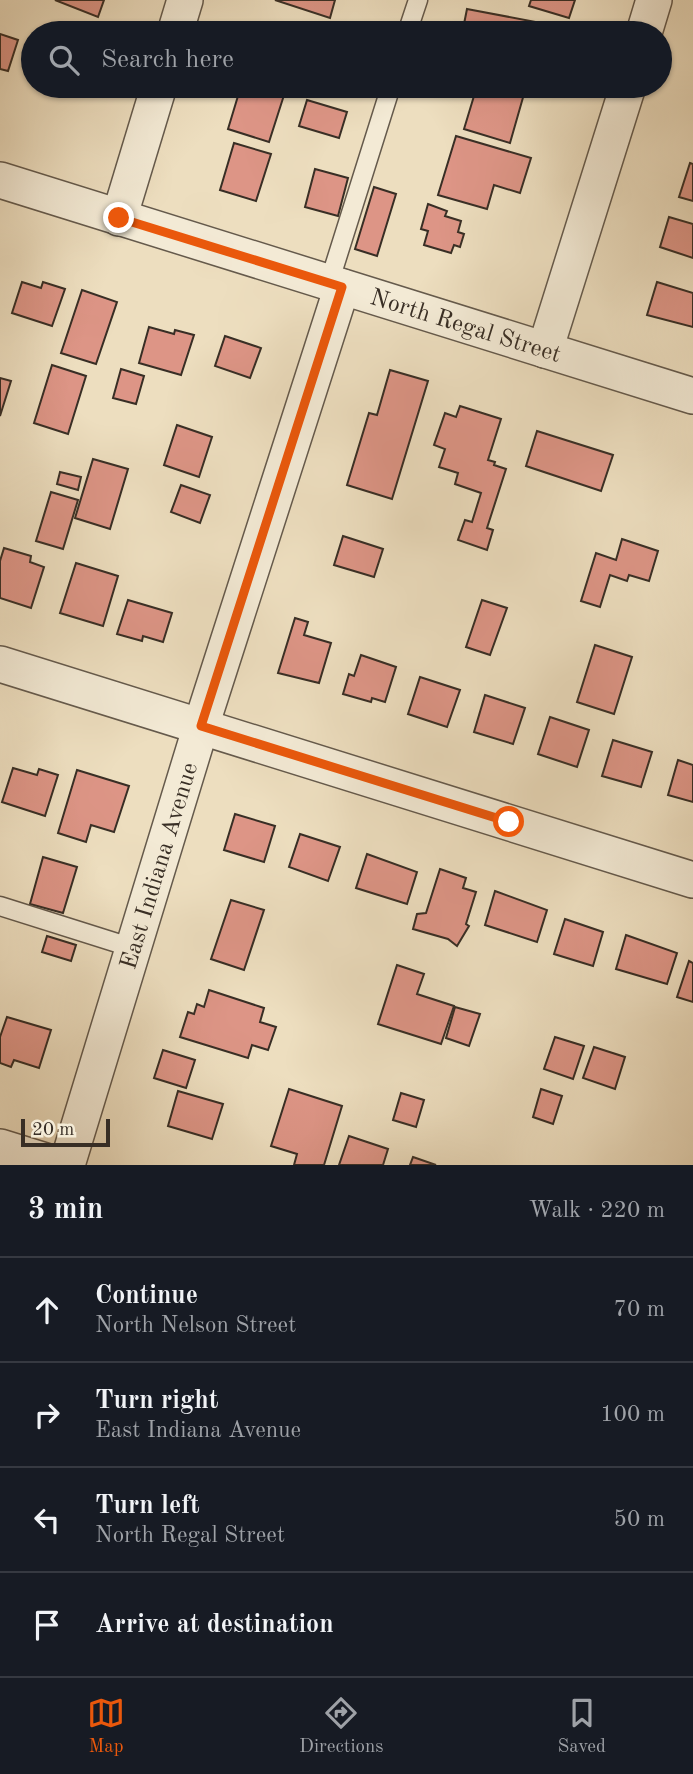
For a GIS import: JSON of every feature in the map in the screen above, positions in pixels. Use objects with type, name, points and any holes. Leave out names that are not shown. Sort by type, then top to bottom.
[{"type":"street","points":[[179,21],[185,0]]},
{"type":"street","points":[[648,21],[654,0]]},
{"type":"street","points":[[119,218],[155,98]]},
{"type":"street","points":[[545,350],[624,98]]},
{"type":"street","name":"North Regal Street","points":[[0,180],[693,396]]},
{"type":"street","name":"East Indiana Avenue","points":[[67,1165],[336,285]]},
{"type":"street","points":[[0,664],[693,880]]},
{"type":"street","points":[[0,1147],[58,1165]]},
{"type":"lane","points":[[411,21],[418,0]]},
{"type":"lane","points":[[336,285],[388,98]]},
{"type":"lane","points":[[0,906],[133,948]]},
{"type":"building","points":[[55,0],[104,0],[98,17]]},
{"type":"building","points":[[275,0],[335,0],[330,18]]},
{"type":"building","points":[[531,0],[575,0],[569,18],[529,6]]},
{"type":"building","points":[[467,9],[530,21],[465,21]]},
{"type":"building","points":[[0,34],[18,40],[8,71],[0,69]]},
{"type":"building","points":[[237,98],[283,98],[269,142],[228,129]]},
{"type":"building","points":[[473,98],[523,98],[510,143],[464,129]]},
{"type":"building","points":[[307,100],[347,112],[339,138],[299,126]]},
{"type":"building","points":[[456,136],[531,158],[520,193],[494,185],[487,209],[438,195]]},
{"type":"building","points":[[234,143],[271,154],[256,201],[220,190]]},
{"type":"building","points":[[690,163],[693,164],[693,201],[679,197]]},
{"type":"building","points":[[315,169],[348,178],[338,216],[305,207]]},
{"type":"building","points":[[374,187],[396,194],[377,256],[355,249]]},
{"type":"building","points":[[428,204],[447,211],[445,216],[461,221],[458,232],[464,234],[460,247],[454,245],[451,253],[424,245],[428,231],[421,229]]},
{"type":"building","points":[[669,217],[693,224],[693,258],[660,247]]},
{"type":"building","points":[[22,282],[41,288],[43,282],[65,289],[52,326],[12,313]]},
{"type":"building","points":[[657,282],[693,293],[693,327],[647,315]]},
{"type":"building","points":[[82,290],[117,302],[96,364],[61,353]]},
{"type":"building","points":[[149,327],[174,334],[175,330],[194,335],[181,375],[139,363]]},
{"type":"building","points":[[225,336],[261,348],[250,378],[215,366]]},
{"type":"building","points":[[52,365],[86,376],[68,434],[34,423]]},
{"type":"building","points":[[121,369],[144,376],[136,404],[113,398]]},
{"type":"building","points":[[390,370],[428,381],[392,499],[347,485],[369,413],[377,415]]},
{"type":"building","points":[[0,378],[11,381],[0,416]]},
{"type":"building","points":[[460,406],[501,419],[488,460],[506,469],[487,528],[493,530],[487,550],[458,540],[465,520],[472,522],[481,493],[455,484],[458,473],[439,467],[445,449],[434,445],[445,413],[456,417]]},
{"type":"building","points":[[177,425],[212,437],[199,477],[164,465]]},
{"type":"building","points":[[537,431],[613,455],[601,491],[526,466]]},
{"type":"building","points":[[93,459],[128,469],[110,529],[75,518]]},
{"type":"building","points":[[60,472],[81,477],[78,490],[57,484]]},
{"type":"building","points":[[181,485],[210,495],[200,523],[171,512]]},
{"type":"building","points":[[51,492],[78,500],[63,549],[36,541]]},
{"type":"building","points":[[343,536],[383,549],[374,577],[334,565]]},
{"type":"building","points":[[622,539],[658,551],[649,581],[629,575],[627,581],[610,575],[600,607],[581,601],[596,553],[616,560]]},
{"type":"building","points":[[4,548],[31,556],[30,562],[44,567],[31,608],[0,598],[0,561]]},
{"type":"building","points":[[76,563],[118,576],[103,626],[60,613]]},
{"type":"building","points":[[128,600],[172,613],[163,642],[143,636],[142,641],[117,634]]},
{"type":"building","points":[[482,600],[507,608],[490,655],[466,647]]},
{"type":"building","points":[[295,618],[308,622],[304,635],[331,643],[319,683],[278,673]]},
{"type":"building","points":[[595,645],[632,657],[614,714],[577,702]]},
{"type":"building","points":[[361,655],[396,667],[385,702],[372,698],[371,702],[343,694],[349,674],[354,676]]},
{"type":"building","points":[[420,677],[460,690],[447,727],[408,714]]},
{"type":"building","points":[[485,695],[525,708],[513,744],[474,732]]},
{"type":"building","points":[[550,717],[589,730],[577,767],[538,754]]},
{"type":"building","points":[[613,740],[652,752],[641,787],[602,776]]},
{"type":"building","points":[[678,760],[693,765],[693,802],[668,795]]},
{"type":"building","points":[[13,768],[37,775],[39,769],[58,775],[45,816],[2,802]]},
{"type":"building","points":[[77,770],[129,786],[114,832],[91,825],[86,842],[58,833]]},
{"type":"building","points":[[235,814],[275,826],[264,862],[224,850]]},
{"type":"building","points":[[300,834],[340,847],[328,881],[289,867]]},
{"type":"building","points":[[367,854],[417,872],[407,904],[356,888]]},
{"type":"building","points":[[43,857],[77,867],[63,913],[30,904]]},
{"type":"building","points":[[440,869],[466,878],[463,888],[476,892],[466,924],[469,926],[457,946],[448,939],[413,929],[417,914],[426,913]]},
{"type":"building","points":[[495,891],[547,910],[537,942],[485,925]]},
{"type":"building","points":[[231,900],[264,910],[244,970],[211,959]]},
{"type":"building","points":[[565,919],[603,932],[593,966],[554,954]]},
{"type":"building","points":[[626,935],[677,953],[667,984],[616,969]]},
{"type":"building","points":[[47,936],[76,945],[71,961],[42,952]]},
{"type":"building","points":[[689,961],[693,963],[693,1002],[677,997]]},
{"type":"building","points":[[397,965],[424,974],[417,994],[454,1006],[441,1044],[378,1024]]},
{"type":"building","points":[[209,990],[264,1008],[260,1022],[276,1027],[268,1050],[252,1045],[248,1058],[180,1037],[188,1012],[194,1014],[197,1004],[204,1007]]},
{"type":"building","points":[[455,1007],[480,1014],[469,1046],[446,1038]]},
{"type":"building","points":[[7,1017],[51,1030],[39,1068],[14,1060],[11,1067],[0,1063],[0,1037]]},
{"type":"building","points":[[555,1037],[584,1046],[573,1079],[544,1069]]},
{"type":"building","points":[[594,1047],[625,1057],[615,1089],[583,1078]]},
{"type":"building","points":[[163,1050],[195,1060],[186,1088],[154,1078]]},
{"type":"building","points":[[289,1089],[342,1106],[324,1165],[294,1165],[297,1154],[271,1146]]},
{"type":"building","points":[[541,1089],[562,1096],[553,1124],[533,1117]]},
{"type":"building","points":[[178,1091],[223,1104],[212,1139],[168,1126]]},
{"type":"building","points":[[401,1093],[424,1100],[416,1127],[393,1120]]},
{"type":"building","points":[[349,1136],[388,1149],[383,1165],[339,1165]]},
{"type":"building","points":[[413,1157],[436,1165],[410,1165]]},
{"type":"route","points":[[119,218],[342,287],[201,726],[509,822]]}]
